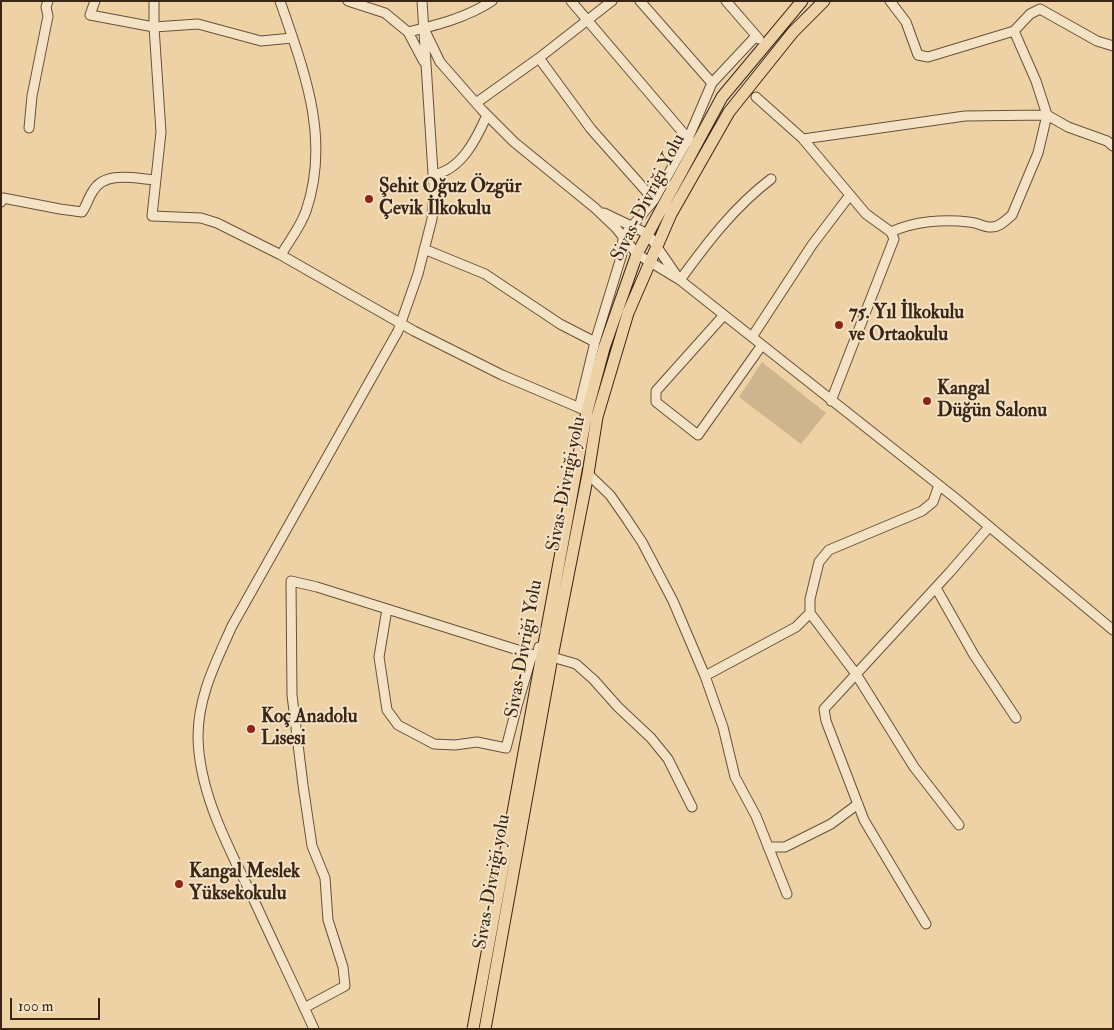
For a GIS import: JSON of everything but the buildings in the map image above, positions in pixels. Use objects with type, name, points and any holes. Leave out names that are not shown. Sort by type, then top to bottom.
[{"type":"main road","name":"Sivas-Divriği Yolu","points":[[473,1029],[583,410],[637,254],[692,143],[722,97],[802,1]]},
{"type":"main road","name":"Sivas-Divriği yolu","points":[[485,1029],[552,657],[600,407],[628,313],[671,214],[729,112],[793,32],[824,1]]},
{"type":"street","points":[[29,128],[32,96],[48,16],[46,7],[48,1]]},
{"type":"street","points":[[95,1],[90,15],[154,27],[198,24],[261,41],[292,38]]},
{"type":"street","points":[[154,1],[161,132],[152,216],[201,218],[209,221],[281,254],[414,332],[502,375],[583,410]]},
{"type":"street","points":[[280,1],[311,102],[317,142],[315,177],[305,213],[281,254]]},
{"type":"street","points":[[314,1029],[223,836],[204,782],[198,738],[202,697],[232,626],[398,331],[418,274],[432,219],[434,189],[422,1]]},
{"type":"street","points":[[408,32],[448,22],[481,9],[492,1]]},
{"type":"street","points":[[571,1],[692,143]]},
{"type":"street","points":[[476,104],[587,22],[612,1]]},
{"type":"street","points":[[640,1],[712,83]]},
{"type":"street","points":[[726,1],[764,45]]},
{"type":"street","points":[[890,1],[906,22],[918,55],[928,57],[1014,31],[1030,14],[1040,9],[1097,41],[1113,46]]},
{"type":"street","points":[[354,2],[385,13],[408,32],[426,64]]},
{"type":"street","points":[[424,28],[440,62],[476,104],[514,142],[594,208],[637,254],[680,280],[939,485],[1113,630]]},
{"type":"street","points":[[891,232],[903,226],[934,221],[970,222],[992,227],[1004,223],[1012,215],[1038,153],[1047,115],[1036,81],[1014,31]]},
{"type":"street","points":[[304,1008],[345,986],[343,967],[328,920],[325,878],[312,846],[303,785],[292,695],[290,581],[317,587],[537,656],[595,342],[622,254],[623,237],[654,200],[692,143],[712,83],[756,36]]},
{"type":"street","points":[[539,58],[591,129],[654,200]]},
{"type":"street","points":[[756,97],[803,140],[866,214],[891,232],[894,239],[831,401]]},
{"type":"street","points":[[433,175],[443,173],[461,159],[479,133],[487,115]]},
{"type":"street","points":[[803,140],[965,116],[1047,115],[1068,127],[1106,141],[1113,146]]},
{"type":"street","points":[[1,202],[3,198],[82,212],[93,190],[100,182],[113,177],[156,180]]},
{"type":"street","points":[[680,280],[719,228],[754,192],[771,179]]},
{"type":"street","points":[[752,337],[812,245],[850,195]]},
{"type":"street","points":[[594,208],[648,234],[680,280]]},
{"type":"street","points":[[424,249],[485,274],[560,324],[595,342]]},
{"type":"street","points":[[724,315],[656,391],[656,402],[698,435],[762,345]]},
{"type":"street","points":[[588,474],[610,494],[642,542],[673,601],[706,676],[723,727],[735,777],[756,816],[787,894]]},
{"type":"street","points":[[939,485],[933,502],[922,511],[828,550],[819,562],[810,599],[810,613],[856,674],[914,767],[959,824]]},
{"type":"street","points":[[926,924],[864,820],[826,721],[824,708],[936,588],[989,526]]},
{"type":"street","points":[[936,588],[974,655],[1016,718]]},
{"type":"street","points":[[387,609],[379,657],[387,710],[398,725],[434,744],[455,745],[477,742],[506,748],[532,655]]},
{"type":"street","points":[[706,676],[796,627],[810,613]]},
{"type":"street","points":[[552,657],[576,664],[594,680],[618,707],[652,738],[668,759],[692,808]]},
{"type":"street","points":[[768,847],[785,846],[831,824],[858,804]]},
{"type":"shaded area","points":[[762,362],[826,413],[801,444],[739,397]]},
{"type":"place","name":"Şehit Oğuz Özgür Çevik İlkokulu","points":[[369,199]]},
{"type":"place","name":"75. Yıl İlkokulu ve Ortaokulu","points":[[839,325]]},
{"type":"place","name":"Kangal Düğün Salonu","points":[[927,401]]},
{"type":"place","name":"Koç Anadolu Lisesi","points":[[251,729]]},
{"type":"place","name":"Kangal Meslek Yüksekokulu","points":[[179,884]]}]
